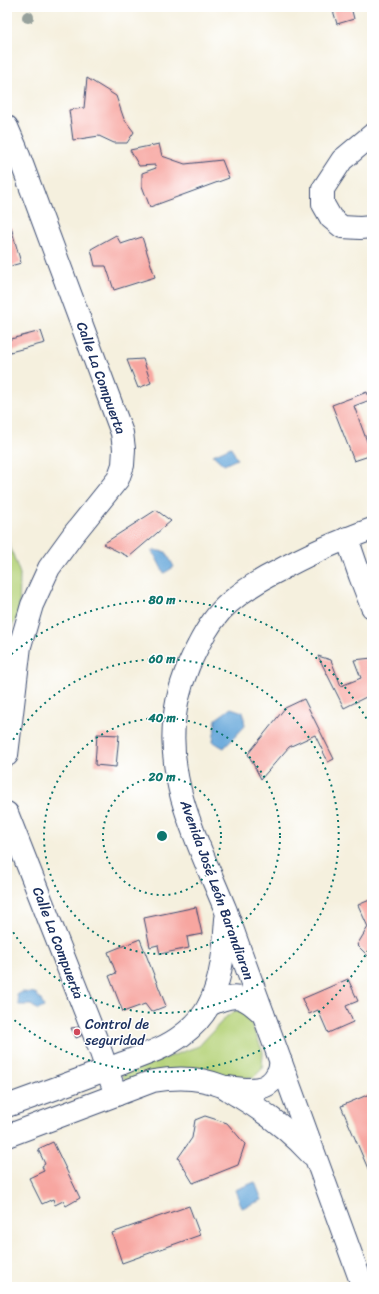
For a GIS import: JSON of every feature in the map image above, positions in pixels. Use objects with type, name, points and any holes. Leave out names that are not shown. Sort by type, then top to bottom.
[{"type":"street","name":"Calle La Compuerta","points":[[7,127],[122,434],[124,449],[123,465],[118,479],[49,568],[13,651],[7,756]]},
{"type":"street","points":[[372,135],[342,160],[323,188],[324,204],[332,218],[342,227],[372,227]]},
{"type":"street","name":"Avenida José León Barandiaran","points":[[363,1287],[227,914],[196,840],[182,799],[175,768],[173,739],[175,708],[182,680],[209,625],[228,604],[260,580],[317,550],[372,529]]},
{"type":"street","points":[[348,538],[372,607]]},
{"type":"street","name":"Calle La Compuerta","points":[[7,813],[116,1095]]},
{"type":"street","points":[[7,1106],[165,1046],[194,1026],[203,1015],[209,1004],[216,985],[221,967],[227,914]]},
{"type":"street","points":[[209,1004],[221,999],[232,997],[244,999],[263,1014]]},
{"type":"street","points":[[7,1136],[153,1081],[171,1078],[189,1078],[222,1086],[250,1090],[261,1088],[271,1083],[277,1075],[281,1062]]},
{"type":"street","points":[[222,1086],[272,1117],[296,1137],[317,1160]]},
{"type":"green space","points":[[7,538],[20,574],[19,616],[7,633]]},
{"type":"green space","points":[[245,1010],[263,1052],[262,1069],[254,1077],[127,1083],[121,1074],[199,1046],[226,1017],[235,1011]]},
{"type":"water","points":[[231,447],[237,459],[224,465],[213,455]]},
{"type":"water","points":[[152,550],[166,552],[174,567],[164,573]]},
{"type":"water","points":[[231,708],[243,712],[245,726],[224,748],[213,742],[216,719]]},
{"type":"water","points":[[22,992],[35,993],[41,1000],[44,1007],[38,1010],[31,1005],[19,1005],[17,995]]},
{"type":"water","points":[[255,1182],[262,1200],[242,1208],[235,1190]]},
{"type":"building","points":[[332,7],[351,7],[354,19],[337,24]]},
{"type":"building","points":[[87,78],[116,96],[124,119],[134,132],[127,143],[114,143],[99,136],[73,140],[69,110],[84,108]]},
{"type":"building","points":[[159,144],[162,156],[185,164],[222,160],[229,178],[150,207],[142,186],[142,173],[156,168],[155,165],[139,166],[130,150]]},
{"type":"building","points":[[11,227],[21,263],[7,267],[7,228]]},
{"type":"building","points":[[116,235],[121,244],[142,237],[155,277],[114,290],[106,266],[95,266],[91,249]]},
{"type":"building","points":[[41,331],[45,343],[10,352],[7,340]]},
{"type":"building","points":[[143,359],[151,383],[138,388],[127,360]]},
{"type":"building","points":[[367,392],[370,400],[354,406],[372,455],[354,461],[332,405]]},
{"type":"building","points":[[156,510],[171,521],[129,557],[103,544]]},
{"type":"building","points":[[318,656],[331,660],[341,686],[361,678],[354,660],[372,658],[372,694],[344,708]]},
{"type":"building","points":[[304,699],[334,759],[328,762],[315,735],[289,747],[261,779],[248,754],[285,708]]},
{"type":"building","points":[[97,734],[119,735],[116,767],[95,765]]},
{"type":"building","points":[[372,899],[372,952],[369,957],[357,945],[368,927],[358,905]]},
{"type":"building","points":[[196,907],[202,934],[187,937],[189,948],[160,954],[158,945],[150,947],[144,918]]},
{"type":"building","points":[[140,939],[166,1006],[151,1012],[145,1004],[123,1012],[109,976],[116,973],[108,952]]},
{"type":"building","points":[[348,979],[358,1001],[346,1006],[353,1022],[328,1033],[318,1010],[309,1014],[302,999]]},
{"type":"building","name":"Control de seguridad","points":[[80,1027],[81,1036],[76,1038],[71,1028]]},
{"type":"building","points":[[372,1093],[372,1170],[369,1171],[341,1106]]},
{"type":"building","points":[[205,1116],[227,1123],[245,1144],[238,1165],[193,1183],[178,1158],[192,1138],[195,1120]]},
{"type":"building","points":[[53,1142],[80,1198],[66,1206],[63,1201],[55,1205],[53,1199],[42,1204],[29,1178],[44,1171],[42,1166],[45,1164],[38,1149]]},
{"type":"building","points":[[189,1206],[200,1235],[122,1263],[112,1233]]},
{"type":"place","name":"Control de seguridad","points":[[77,1032]]}]
